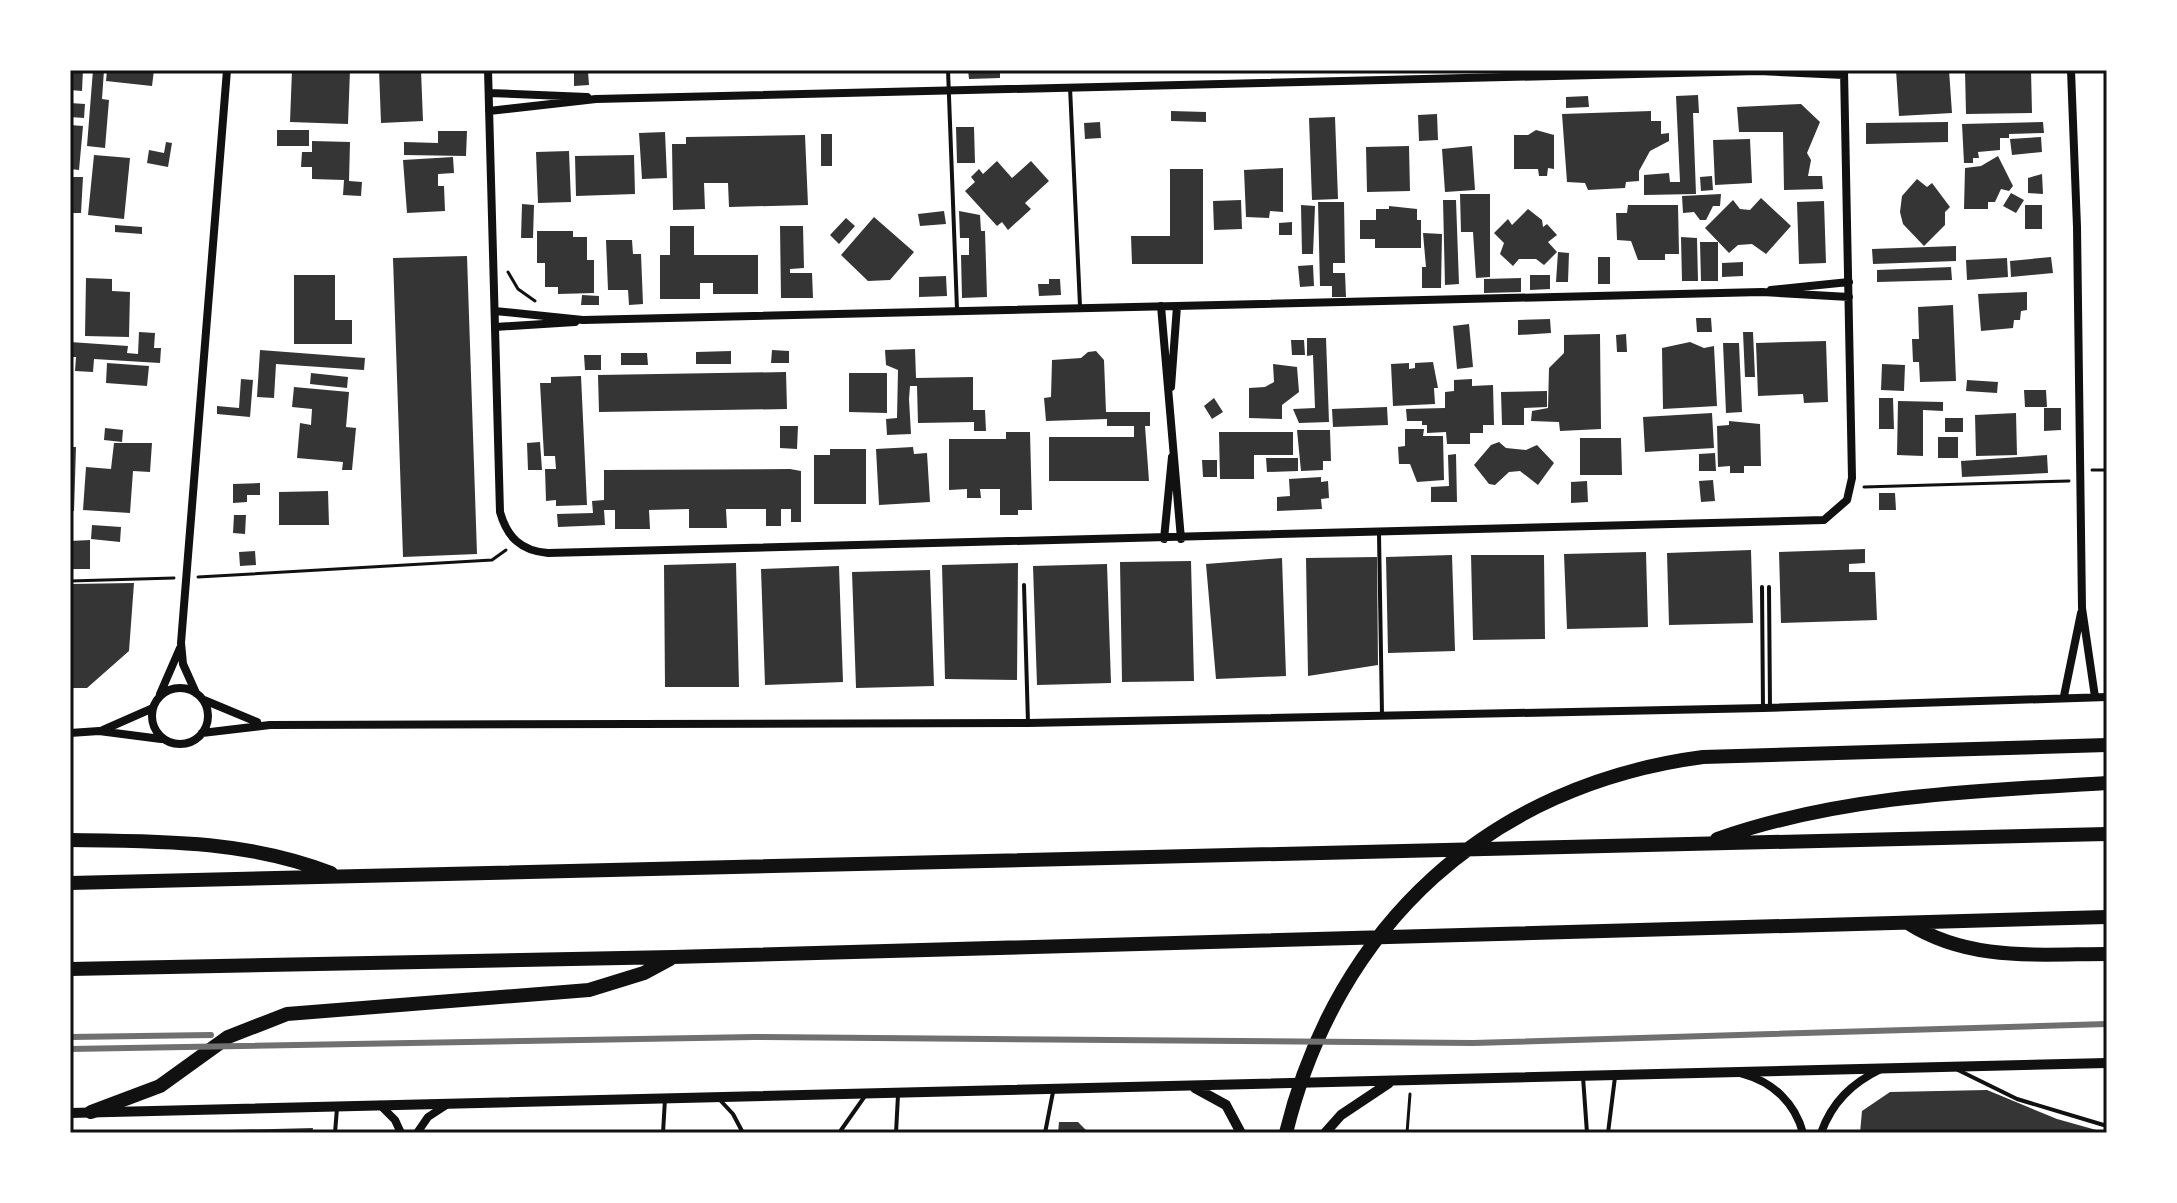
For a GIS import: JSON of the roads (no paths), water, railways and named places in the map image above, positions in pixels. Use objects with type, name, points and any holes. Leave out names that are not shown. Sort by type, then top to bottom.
[{"type":"highway","points":[[1286,1133],[1319,1033],[1373,942],[1446,865],[1534,806],[1611,776],[1703,757],[2107,745]]},
{"type":"highway","points":[[1702,844],[1773,821],[1846,806],[2107,783]]},
{"type":"highway","points":[[70,883],[2107,834]]},
{"type":"highway","points":[[70,840],[221,845],[281,857],[339,876]]},
{"type":"highway","points":[[70,969],[673,957],[2107,917]]},
{"type":"highway","points":[[1908,922],[1945,942],[1983,953],[2107,954]]},
{"type":"highway","points":[[91,1112],[160,1086],[228,1037],[287,1014],[589,990],[644,973],[673,957]]},
{"type":"street","points":[[202,733],[208,716],[183,664],[181,643],[189,578],[227,70]]},
{"type":"street","points":[[488,70],[500,512],[508,534],[516,542],[536,552],[1813,523],[1839,509],[1851,487],[1844,73],[1761,71],[596,99],[489,93]]},
{"type":"street","points":[[2071,70],[2082,608],[2095,697]]},
{"type":"street","points":[[489,111],[596,99]]},
{"type":"street","points":[[1762,292],[1849,282]]},
{"type":"street","points":[[495,327],[583,320],[1762,292],[1849,297]]},
{"type":"street","points":[[1161,306],[1181,539]]},
{"type":"street","points":[[1170,396],[1177,306]]},
{"type":"street","points":[[495,311],[583,320]]},
{"type":"street","points":[[1164,539],[1173,448]]},
{"type":"street","points":[[2064,696],[2082,608]]},
{"type":"street","points":[[163,739],[153,725],[154,704],[181,643]]},
{"type":"street","points":[[99,731],[154,704],[171,689],[199,696],[235,716],[270,725]]},
{"type":"street","points":[[70,733],[99,731],[188,743],[202,733],[270,725],[1028,723],[1766,708],[2107,697]]},
{"type":"street","points":[[70,1113],[2107,1063]]},
{"type":"street","points":[[1821,1133],[1835,1103],[1848,1089],[1882,1069]]},
{"type":"street","points":[[1734,1073],[1762,1080],[1780,1093],[1797,1115],[1803,1133]]},
{"type":"street","points":[[1325,1133],[1341,1115],[1389,1083]]},
{"type":"street","points":[[1190,1086],[1226,1105],[1241,1133]]},
{"type":"street","points":[[379,1104],[395,1120],[401,1133]]},
{"type":"street","points":[[417,1133],[428,1117],[449,1104]]},
{"type":"lane","points":[[948,70],[957,312]]},
{"type":"lane","points":[[1070,87],[1080,309]]},
{"type":"lane","points":[[1379,534],[1382,715]]},
{"type":"lane","points":[[1024,585],[1028,723]]},
{"type":"lane","points":[[1762,587],[1766,708]]},
{"type":"lane","points":[[1766,708],[1769,587]]},
{"type":"lane","points":[[1952,1067],[2017,1099],[2107,1126]]},
{"type":"lane","points":[[1583,1077],[1587,1133]]},
{"type":"lane","points":[[1608,1133],[1615,1077]]},
{"type":"lane","points":[[1045,1133],[1054,1089]]},
{"type":"lane","points":[[839,1133],[851,1112],[868,1093]]},
{"type":"lane","points":[[896,1133],[898,1093]]},
{"type":"lane","points":[[717,1098],[733,1114],[743,1133]]},
{"type":"lane","points":[[663,1133],[665,1099]]},
{"type":"lane","points":[[335,1133],[337,1106]]},
{"type":"railway","points":[[70,1049],[755,1037],[1473,1043],[2107,1024]]},
{"type":"railway","points":[[70,1037],[211,1035]]}]
